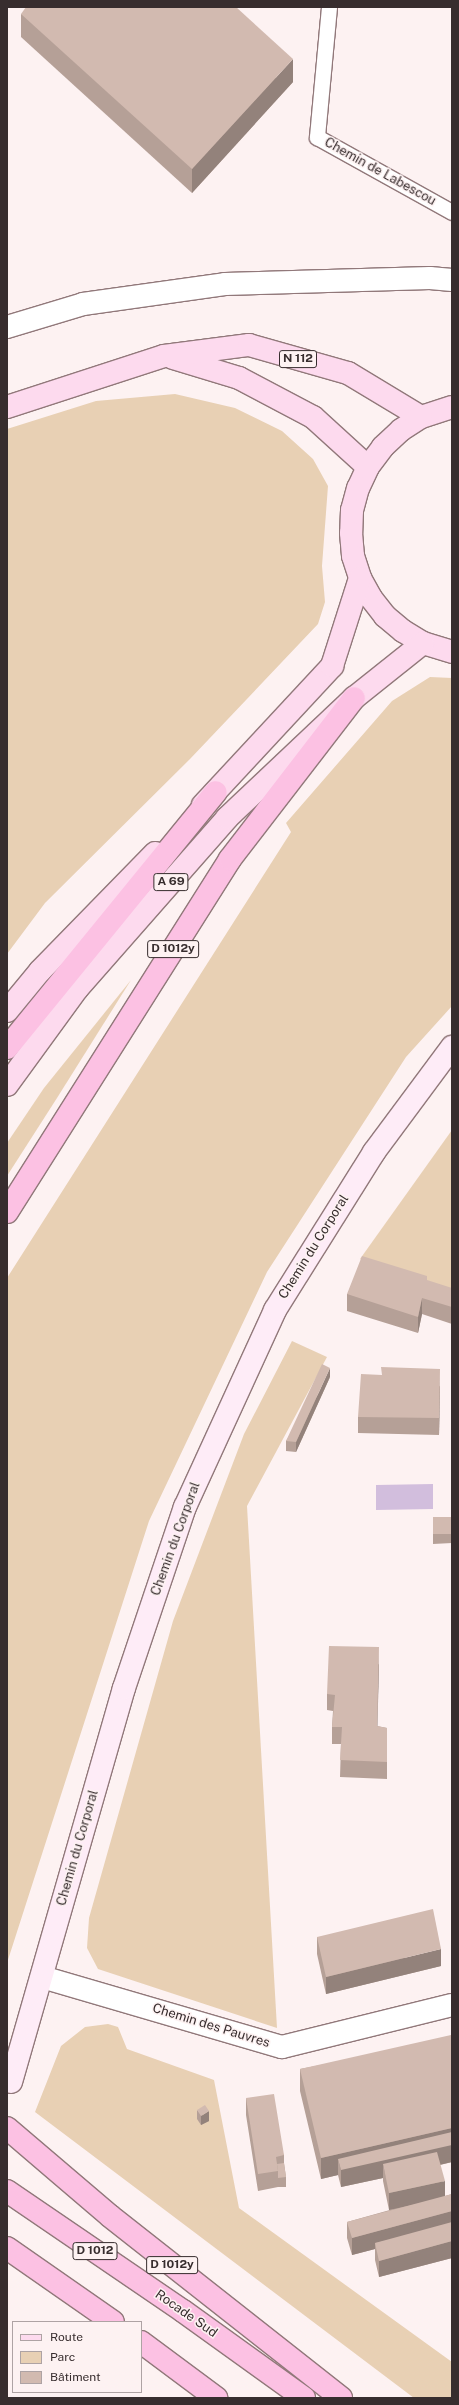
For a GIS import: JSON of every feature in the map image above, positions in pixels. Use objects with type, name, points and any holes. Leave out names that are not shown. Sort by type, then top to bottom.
[{"type":"highway","name":"D 1012y","points":[[7,1212],[230,859],[354,698]]},
{"type":"highway","name":"A 69","points":[[7,1048],[216,792]]},
{"type":"highway","name":"D 1012y","points":[[7,2128],[110,2216],[341,2398]]},
{"type":"highway","name":"Rocade Sud","points":[[7,2191],[183,2311],[304,2398]]},
{"type":"highway","points":[[7,2248],[112,2321]]},
{"type":"highway","points":[[142,2343],[216,2398]]},
{"type":"main road","name":"N 112","points":[[7,407],[164,356],[249,345],[348,374],[421,417]]},
{"type":"main road","points":[[164,356],[239,378],[313,417],[368,467]]},
{"type":"main road","points":[[452,407],[421,417],[401,430],[383,447],[368,467],[352,510],[351,533],[353,556],[360,578],[371,598],[385,616],[403,631],[423,643],[452,652]]},
{"type":"main road","points":[[216,792],[332,666],[360,578]]},
{"type":"main road","points":[[354,698],[423,643]]},
{"type":"main road","name":"A 69","points":[[7,1084],[77,989],[227,818],[354,698]]},
{"type":"main road","name":"A 69","points":[[7,1011],[40,971],[216,792]]},
{"type":"street","points":[[7,327],[83,304],[225,284],[430,278],[452,280]]},
{"type":"street","name":"Chemin du Corporal","points":[[11,2082],[124,1688],[188,1500],[279,1304],[374,1152],[452,1046]]},
{"type":"street","name":"Chemin des Pauvres","points":[[42,1977],[282,2047],[452,2004]]},
{"type":"lane","name":"Chemin de Labescou","points":[[329,7],[317,137],[452,212]]},
{"type":"green space","points":[[175,394],[235,408],[282,431],[313,459],[328,486],[322,566],[325,602],[318,624],[190,759],[45,903],[7,954],[7,429],[96,401]]},
{"type":"green space","points":[[430,677],[452,678],[452,1006],[406,1057],[267,1272],[149,1521],[7,1963],[7,1278],[291,832],[286,823],[392,701]]},
{"type":"green space","points":[[131,980],[7,1176],[7,1143],[44,1088]]},
{"type":"green space","points":[[452,1130],[452,1296],[360,1259]]},
{"type":"green space","points":[[292,1341],[327,1357],[247,1506],[277,2028],[98,1969],[87,1948],[89,1918],[173,1621],[244,1434]]},
{"type":"green space","points":[[108,2024],[118,2027],[127,2049],[214,2080],[239,2208],[452,2362],[452,2398],[414,2398],[35,2112],[61,2046],[85,2027]]},
{"type":"shaded area","points":[[433,1484],[433,1509],[376,1510],[376,1485]]},
{"type":"building","points":[[26,7],[236,7],[293,59],[192,169],[21,14]]},
{"type":"building","points":[[362,1256],[427,1276],[427,1280],[452,1288],[452,1307],[422,1298],[418,1317],[347,1294]]},
{"type":"building","points":[[322,1364],[330,1368],[296,1442],[286,1441]]},
{"type":"building","points":[[381,1367],[440,1369],[439,1418],[358,1417],[361,1374],[382,1375]]},
{"type":"building","points":[[433,1517],[452,1517],[452,1534],[433,1534]]},
{"type":"building","points":[[329,1646],[379,1647],[377,1726],[387,1728],[387,1762],[340,1760],[342,1727],[332,1727],[335,1695],[327,1694]]},
{"type":"building","points":[[433,1909],[441,1949],[326,1977],[317,1937]]},
{"type":"building","points":[[451,2035],[452,2128],[321,2158],[300,2069]]},
{"type":"building","points":[[274,2094],[284,2155],[276,2157],[278,2171],[258,2174],[246,2098]]},
{"type":"building","points":[[205,2105],[209,2111],[201,2116],[197,2110]]},
{"type":"building","points":[[452,2132],[452,2145],[341,2170],[338,2159]]},
{"type":"building","points":[[437,2152],[445,2181],[389,2193],[383,2164]]},
{"type":"building","points":[[284,2163],[286,2177],[278,2178],[277,2164]]},
{"type":"building","points":[[452,2194],[452,2211],[352,2238],[347,2222]]},
{"type":"building","points":[[452,2222],[452,2241],[379,2261],[375,2243]]}]
